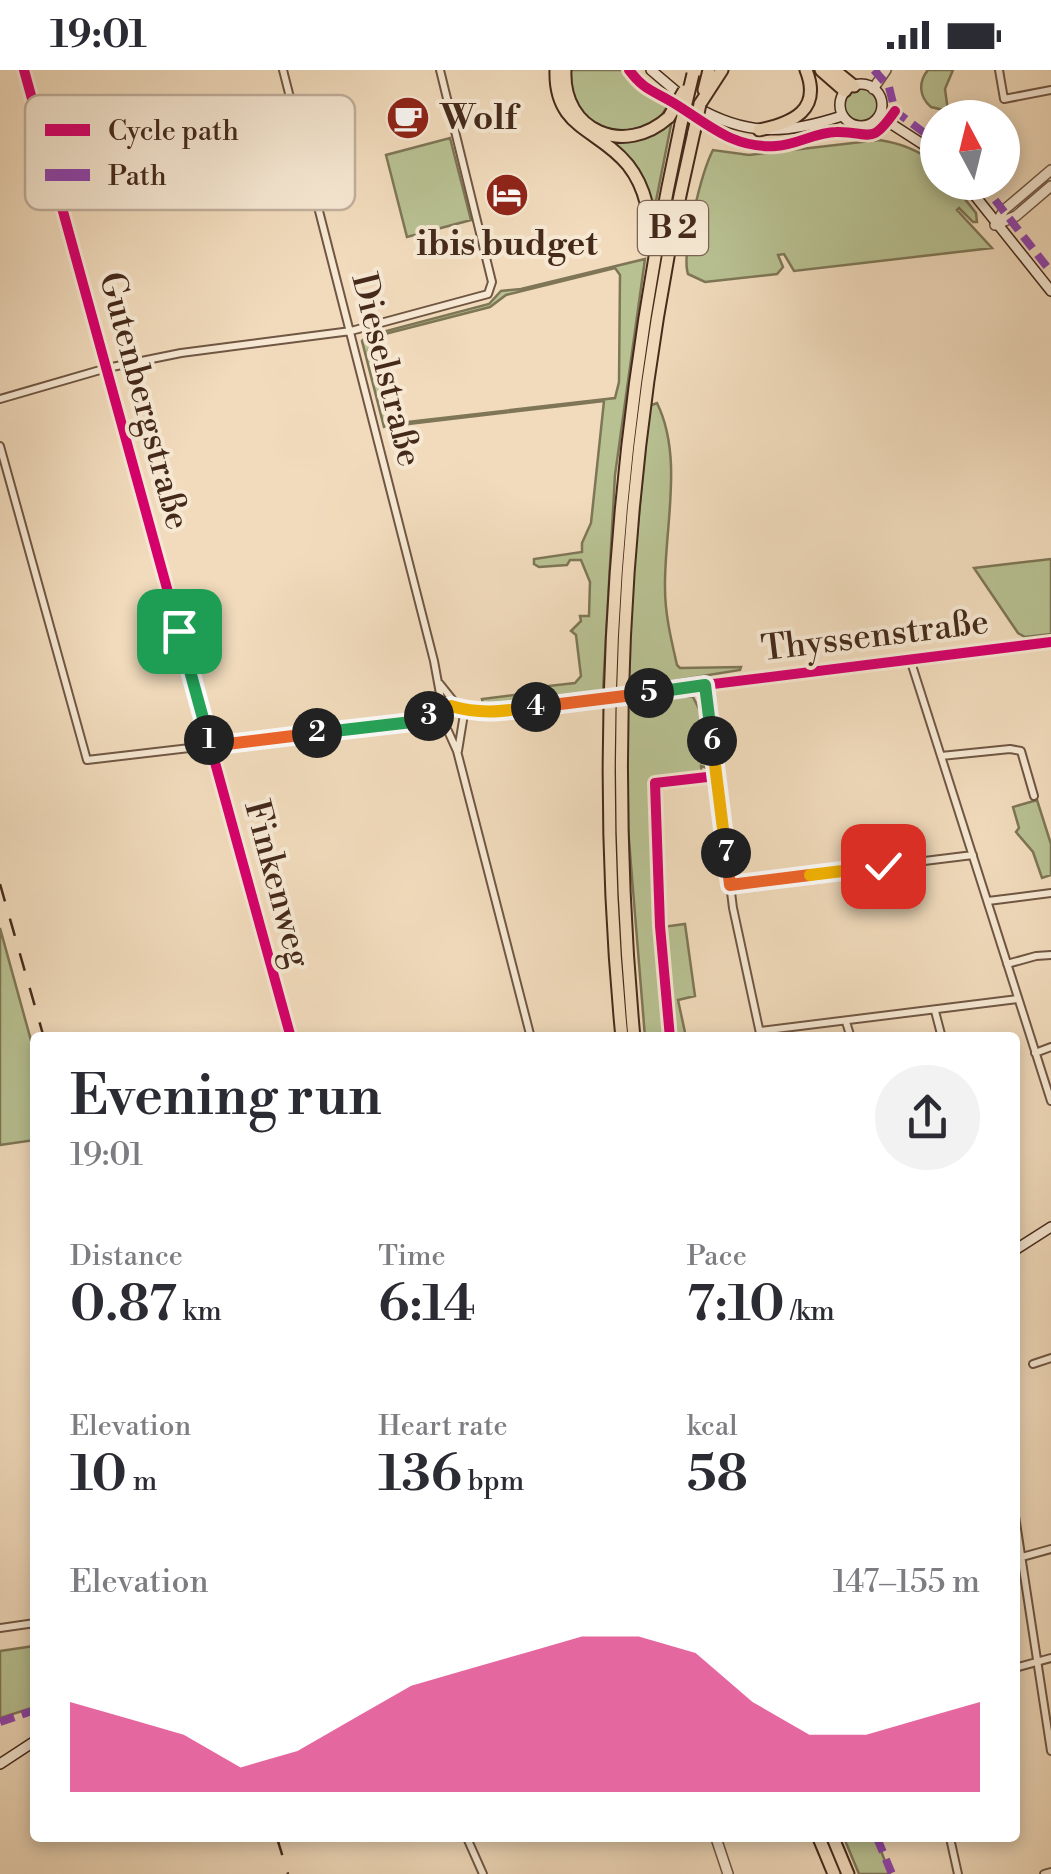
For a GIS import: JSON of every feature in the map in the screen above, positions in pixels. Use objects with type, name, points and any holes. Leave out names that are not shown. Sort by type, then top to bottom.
[{"type":"highway","points":[[556,70],[559,98],[569,117],[618,154],[642,188],[650,216],[653,266]]},
{"type":"highway","points":[[564,70],[572,108],[596,130],[621,137],[639,136],[675,120]]},
{"type":"highway","points":[[708,79],[722,70]]},
{"type":"highway","points":[[760,130],[788,122],[804,110],[810,92],[806,70]]},
{"type":"highway","points":[[821,70],[849,88]]},
{"type":"highway","points":[[834,70],[849,88]]},
{"type":"highway","name":"B 2","points":[[622,1032],[610,874],[610,688],[623,482],[675,120],[694,72]]},
{"type":"highway","name":"B 2","points":[[634,1032],[622,852],[625,608],[650,354],[673,224],[708,79]]},
{"type":"highway","points":[[821,1842],[834,1874]]},
{"type":"highway","points":[[834,1842],[848,1874]]},
{"type":"main road","points":[[873,88],[886,70]]},
{"type":"main road","points":[[658,72],[687,101],[711,116],[760,130],[790,130],[842,116]]},
{"type":"main road","points":[[849,88],[873,88],[881,99],[879,116],[871,124],[850,124],[842,116],[840,101],[849,88]]},
{"type":"main road","points":[[879,116],[920,142]]},
{"type":"main road","points":[[995,225],[1004,210],[1051,170]]},
{"type":"main road","points":[[995,225],[1016,216],[1051,186]]},
{"type":"main road","points":[[977,200],[1051,291]]},
{"type":"main road","points":[[1020,1247],[1051,1227]]},
{"type":"main road","points":[[0,1761],[30,1744]]},
{"type":"main road","points":[[717,1842],[728,1874]]},
{"type":"street","name":"Gutenbergstraße","points":[[24,70],[31,95]]},
{"type":"street","name":"Dieselstraße","points":[[283,70],[289,95]]},
{"type":"street","points":[[0,399],[107,368],[181,352],[350,331],[488,294],[492,288],[440,70]]},
{"type":"street","points":[[999,70],[1004,98],[1051,90]]},
{"type":"street","name":"Gutenbergstraße","points":[[63,210],[211,746]]},
{"type":"street","name":"Dieselstraße","points":[[319,210],[440,683],[440,725]]},
{"type":"street","points":[[0,446],[87,760],[412,722],[440,725],[448,731],[458,752],[530,1032]]},
{"type":"street","name":"Thyssenstraße","points":[[463,711],[492,712],[646,694],[1051,642]]},
{"type":"street","points":[[910,659],[1051,1101]]},
{"type":"street","name":"Dieselstraße","points":[[440,683],[454,706],[463,711]]},
{"type":"street","points":[[705,685],[730,885],[761,1032]]},
{"type":"street","points":[[412,722],[454,706]]},
{"type":"street","points":[[458,752],[463,711]]},
{"type":"street","name":"Thyssenstraße","points":[[462,726],[492,712]]},
{"type":"street","points":[[448,731],[462,726]]},
{"type":"street","name":"Finkenweg","points":[[211,746],[288,1032]]},
{"type":"street","points":[[941,756],[1021,751],[1034,796]]},
{"type":"street","points":[[730,885],[973,855]]},
{"type":"street","points":[[988,902],[1051,893]]},
{"type":"street","points":[[1007,964],[1051,956]]},
{"type":"street","points":[[775,1032],[1018,999]]},
{"type":"street","points":[[935,1011],[940,1032]]},
{"type":"street","points":[[846,1022],[849,1032]]},
{"type":"street","points":[[1035,1052],[1051,1047]]},
{"type":"street","points":[[1033,1364],[1051,1358]]},
{"type":"street","points":[[1020,1557],[1051,1549]]},
{"type":"street","points":[[1020,1569],[1051,1750]]},
{"type":"street","points":[[0,1628],[30,1624]]},
{"type":"street","points":[[1020,1667],[1051,1658]]},
{"type":"street","points":[[469,1842],[483,1874]]},
{"type":"street","points":[[951,1842],[958,1874]]},
{"type":"street","points":[[1044,1874],[1051,1872]]},
{"type":"green space","points":[[569,70],[626,70],[650,95],[669,104],[664,116],[638,128],[624,131],[598,127],[578,109],[570,91]]},
{"type":"green space","points":[[928,70],[953,70],[945,89],[946,100],[924,99],[921,84]]},
{"type":"green space","points":[[861,88],[873,93],[878,105],[873,117],[861,122],[849,117],[844,105],[849,93]]},
{"type":"green space","points":[[672,120],[654,211],[647,188],[605,138],[641,138]]},
{"type":"green space","points":[[450,138],[471,220],[407,237],[386,155]]},
{"type":"green space","points":[[879,140],[911,149],[920,154],[920,200],[966,200],[976,213],[977,222],[957,210],[992,248],[794,271],[784,254],[778,255],[783,267],[777,274],[705,282],[688,274],[687,264],[703,175],[713,150],[749,155]]},
{"type":"green space","points":[[645,259],[615,475],[603,691],[520,704],[513,701],[509,706],[483,704],[482,699],[539,692],[539,687],[575,683],[581,676],[576,635],[571,631],[581,621],[580,616],[589,616],[590,582],[581,560],[539,567],[534,559],[582,552],[591,523],[604,401],[384,427],[362,341],[367,336],[489,304],[501,291]],"holes":[[[615,268],[620,275],[619,382],[615,398],[390,424],[368,351],[377,336],[490,307],[506,295]]]},
{"type":"green space","points":[[657,403],[670,447],[665,598],[677,665],[741,667],[628,688],[631,599],[649,406]]},
{"type":"green space","points":[[1051,559],[1051,634],[1025,637],[1018,633],[974,568]]},
{"type":"green space","points":[[693,697],[701,713],[707,768],[701,766],[702,776],[653,782],[668,1032],[645,1032],[628,828],[627,704]]},
{"type":"green space","points":[[1037,800],[1051,844],[1051,875],[1042,878],[1033,852],[1016,832],[1019,828],[1013,807]]},
{"type":"green space","points":[[685,924],[695,996],[678,1000],[685,1032],[671,1032],[662,927]]},
{"type":"green space","points":[[0,928],[30,1037],[30,1141],[0,1145]]},
{"type":"green space","points":[[30,1647],[30,1709],[0,1718],[0,1651]]},
{"type":"green space","points":[[846,1842],[878,1842],[890,1874],[859,1874]]},
{"type":"railway","points":[[0,884],[42,1032]]},
{"type":"railway","points":[[278,1842],[288,1874]]},
{"type":"marked path","points":[[874,70],[889,87],[895,111],[920,130]]},
{"type":"marked path","points":[[995,200],[1051,272]]},
{"type":"marked path","points":[[0,1722],[30,1712]]},
{"type":"marked path","points":[[879,1842],[892,1874]]},
{"type":"cycle path","points":[[24,70],[31,95]]},
{"type":"cycle path","points":[[629,70],[649,89],[721,133],[760,146],[784,145],[829,133],[869,135],[880,129],[895,111]]},
{"type":"cycle path","points":[[63,210],[289,1032]]},
{"type":"cycle path","points":[[669,1032],[660,926],[655,783],[716,776],[705,685],[1051,642]]},
{"type":"place","name":"Wolf","points":[[408,118]]},
{"type":"place","name":"ibis budget","points":[[507,195]]},
{"type":"route","points":[[179,631],[211,746],[412,722],[451,706],[463,711],[492,712],[705,685],[730,885],[883,866]]}]
